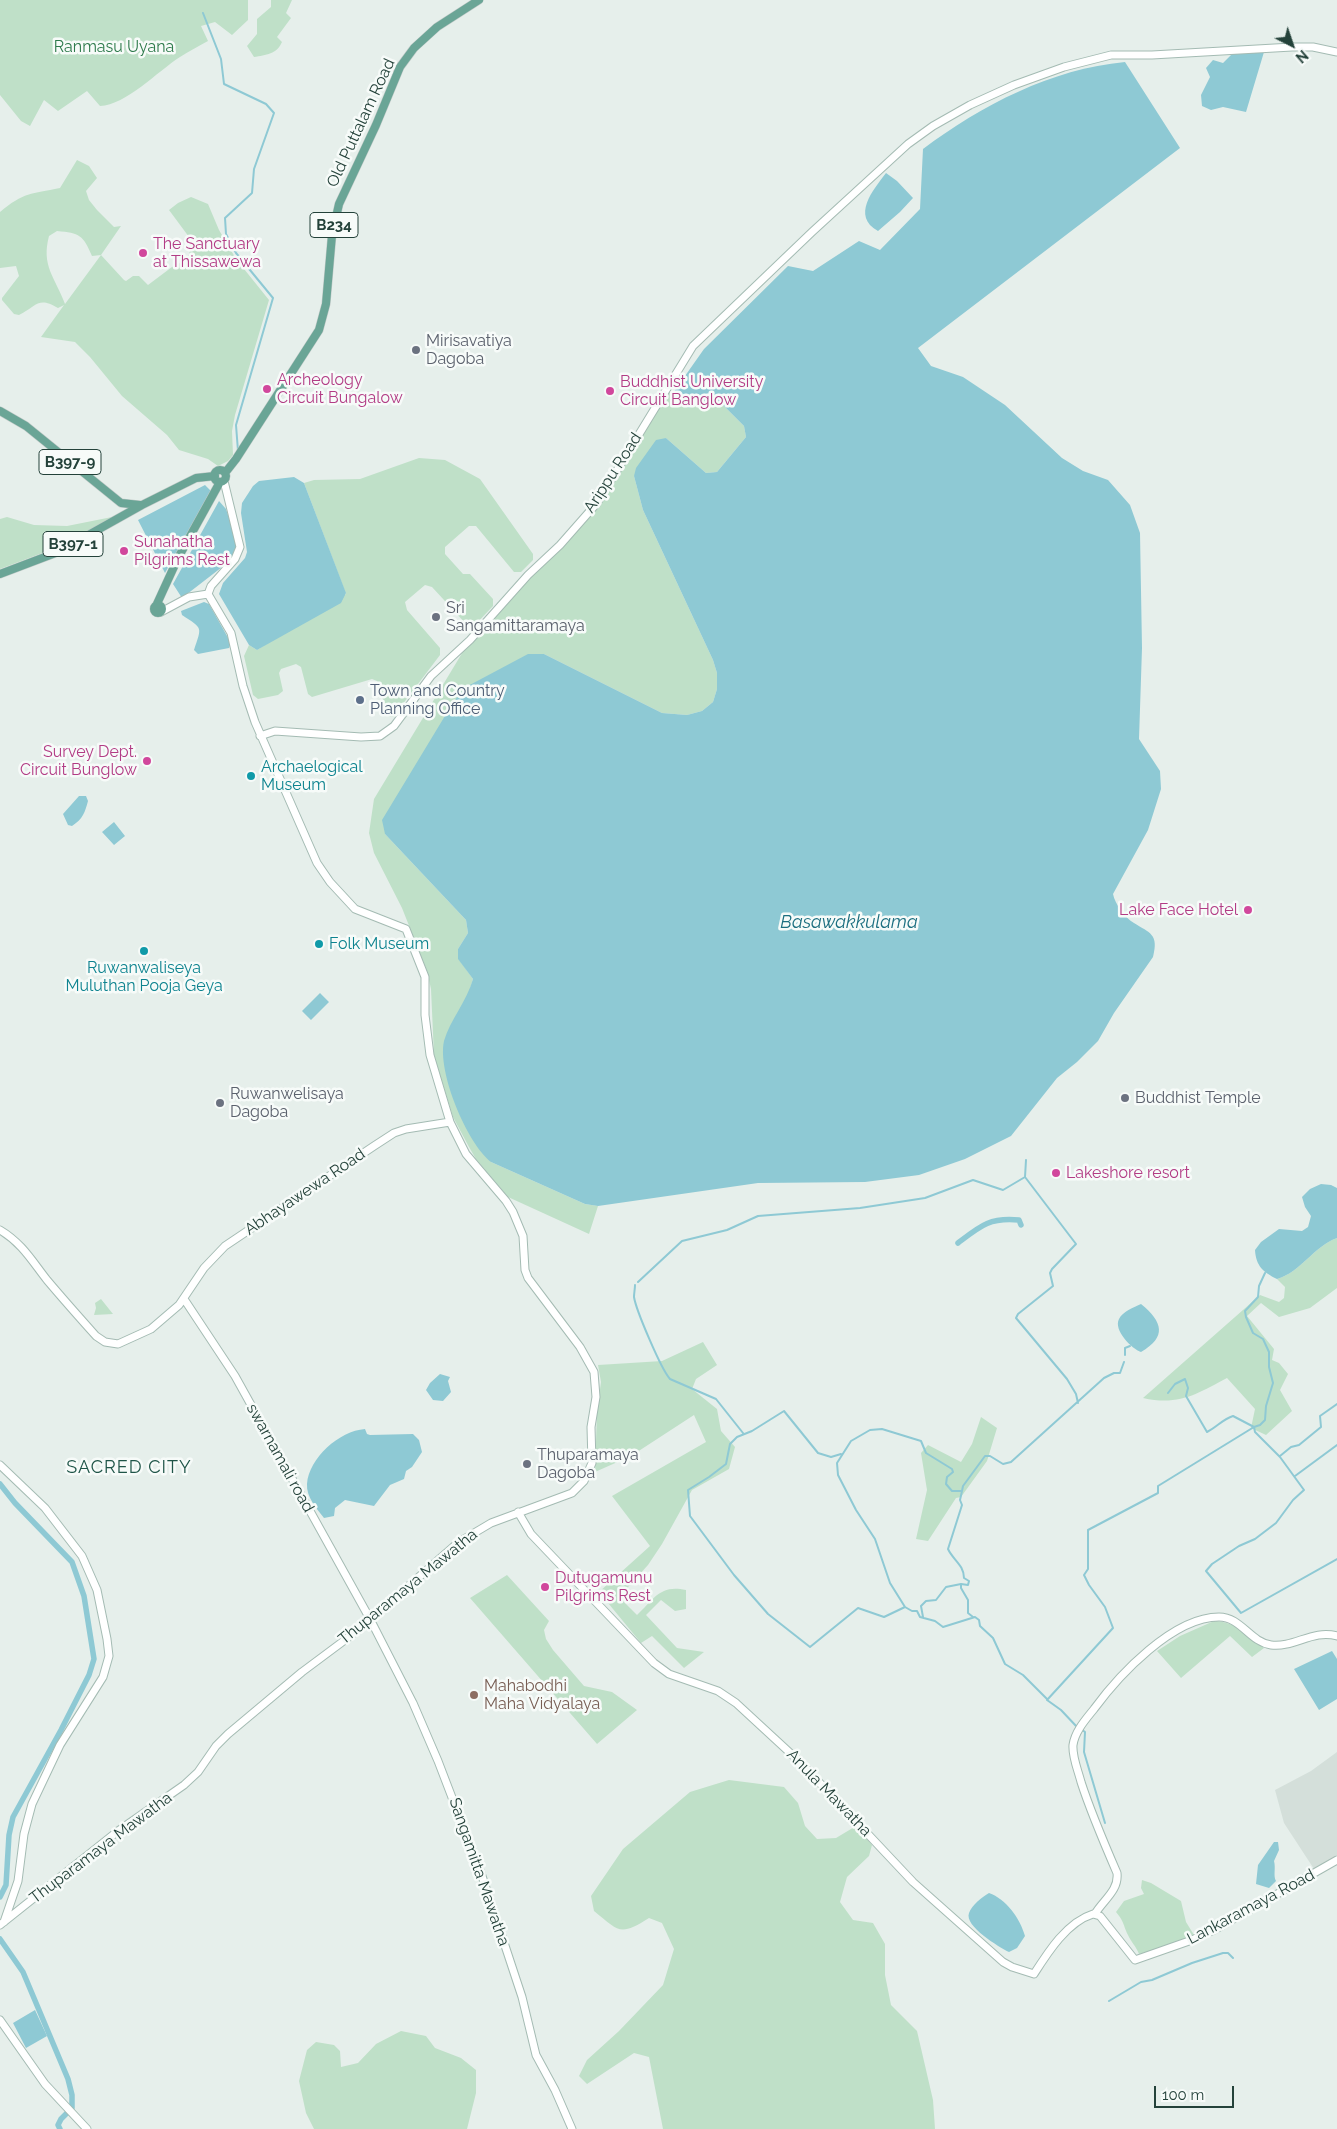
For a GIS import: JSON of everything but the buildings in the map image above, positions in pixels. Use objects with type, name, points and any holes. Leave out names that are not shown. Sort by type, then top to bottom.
[{"type":"main road","name":"Old Puttalam Road","points":[[220,480],[220,471],[225,473],[236,459],[319,330],[326,304],[332,235],[339,204],[376,125],[400,67],[414,48],[437,27],[479,0]]},
{"type":"main road","name":"Arippu Road","points":[[260,736],[275,731],[347,738],[380,736],[394,726],[432,676],[470,640],[528,574],[560,545],[597,504],[693,346],[812,232],[908,144],[970,105],[1014,85],[1064,67],[1111,54],[1152,55],[1292,47],[1313,47],[1337,52]]},
{"type":"main road","name":"B397-9","points":[[0,411],[26,426],[121,503],[134,506],[142,505]]},
{"type":"main road","name":"B397-1","points":[[0,574],[52,555],[142,505],[196,478],[220,480]]},
{"type":"main road","points":[[160,607],[189,597],[208,594],[209,588],[236,559],[240,547],[220,480]]},
{"type":"main road","points":[[160,607],[178,558],[220,480]]},
{"type":"main road","name":"Thuparamaya Mawatha","points":[[2,1923],[124,1827],[184,1786],[198,1772],[216,1746],[228,1734],[302,1672],[370,1619],[467,1536],[491,1523],[572,1492],[587,1477],[592,1463],[590,1432],[596,1397],[595,1378],[586,1354],[528,1278],[525,1270],[523,1236],[513,1212],[466,1154],[450,1122],[430,1054],[425,1015],[425,977],[406,929],[355,909],[317,863],[260,736],[246,696],[231,633],[208,594]]},
{"type":"main road","name":"Abhayawewa Road","points":[[0,1230],[25,1250],[50,1284],[96,1336],[105,1342],[118,1344],[142,1334],[160,1323],[184,1299],[204,1268],[225,1246],[374,1146],[394,1133],[406,1129],[450,1122]]},
{"type":"main road","name":"swarnamali road","points":[[184,1299],[235,1376],[370,1619]]},
{"type":"main road","points":[[0,1465],[41,1503],[82,1556],[97,1590],[109,1656],[104,1677],[70,1726],[39,1788],[28,1818],[20,1871],[2,1923]]},
{"type":"main road","name":"Anula Mawatha","points":[[518,1512],[531,1534],[654,1663],[672,1675],[718,1691],[742,1708],[801,1763],[913,1882],[1003,1962],[1034,1974],[1062,1936],[1085,1917],[1095,1914]]},
{"type":"main road","points":[[1095,1914],[1113,1891],[1118,1877],[1092,1815],[1079,1774],[1074,1751],[1076,1733],[1123,1674],[1144,1654],[1169,1636],[1203,1620],[1217,1617],[1233,1620],[1258,1640],[1269,1645],[1283,1644],[1315,1635],[1329,1634],[1337,1636]]},
{"type":"main road","name":"Sangamitta Mawatha","points":[[370,1619],[416,1711],[462,1822],[522,1997],[534,2050],[555,2090],[572,2129]]},
{"type":"main road","name":"Lankaramaya Road","points":[[1095,1914],[1100,1916],[1135,1960],[1208,1933],[1337,1860]]},
{"type":"main road","points":[[13,1895],[19,1902],[27,1904]]},
{"type":"main road","points":[[0,2020],[35,2072],[87,2129]]},
{"type":"shaded area","points":[[1337,1752],[1337,1855],[1314,1869],[1284,1823],[1275,1790],[1311,1771]]},
{"type":"green space","name":"Ranmasu Uyana","points":[[0,0],[248,0],[248,20],[232,35],[215,22],[201,26],[208,41],[171,63],[131,94],[110,104],[100,106],[87,91],[58,111],[44,100],[30,126],[21,121],[0,95]]},
{"type":"green space","points":[[271,0],[292,0],[286,13],[291,18],[277,37],[282,42],[280,46],[271,53],[254,57],[247,46],[257,34],[257,19],[271,7]]},
{"type":"green space","points":[[77,160],[89,166],[97,178],[86,191],[89,200],[114,227],[121,226],[101,255],[124,280],[126,281],[133,276],[139,276],[148,285],[172,267],[188,259],[192,241],[169,210],[191,197],[208,204],[219,230],[236,259],[269,300],[235,415],[232,431],[233,455],[228,461],[218,466],[208,459],[179,450],[167,435],[122,396],[75,342],[41,337],[64,305],[58,308],[51,304],[42,303],[19,315],[14,314],[2,300],[19,276],[16,266],[0,268],[0,212],[22,197],[60,188]],"holes":[[[57,231],[80,236],[92,256],[101,255],[65,304],[50,271],[47,255],[49,236]]]},
{"type":"green space","points":[[667,388],[689,407],[708,399],[719,401],[744,426],[746,437],[717,472],[706,473],[666,438],[634,476],[643,510],[713,660],[717,673],[717,689],[713,702],[702,711],[687,715],[662,713],[544,654],[385,834],[466,920],[468,933],[458,949],[458,958],[473,979],[470,989],[491,1162],[585,1204],[598,1206],[589,1234],[508,1197],[476,1159],[469,1147],[453,1117],[434,1055],[431,989],[427,971],[402,908],[374,853],[369,833],[374,799],[470,640],[597,503]]},
{"type":"green space","points":[[419,458],[445,460],[480,479],[533,554],[533,560],[521,572],[514,572],[476,526],[469,526],[445,547],[445,554],[463,574],[470,574],[493,599],[493,606],[475,625],[467,625],[432,587],[425,585],[405,602],[407,610],[440,648],[440,655],[393,717],[388,716],[377,681],[372,679],[312,697],[308,694],[301,667],[296,664],[281,669],[279,673],[283,691],[278,695],[258,699],[253,695],[244,656],[249,645],[257,650],[346,594],[304,483],[314,480],[360,479]]},
{"type":"green space","points":[[122,515],[61,546],[0,569],[0,519],[7,517],[34,525],[67,526]]},
{"type":"green space","points":[[1337,1238],[1337,1288],[1310,1308],[1279,1317],[1261,1303],[1247,1316],[1274,1349],[1272,1360],[1279,1363],[1288,1374],[1280,1390],[1292,1411],[1266,1435],[1251,1428],[1255,1409],[1227,1378],[1187,1397],[1167,1400],[1143,1398],[1260,1295],[1279,1302],[1284,1298],[1285,1287],[1277,1279],[1293,1271],[1321,1247]]},
{"type":"green space","points":[[101,1299],[113,1314],[94,1315],[95,1303]]},
{"type":"green space","points":[[703,1342],[717,1365],[696,1379],[692,1389],[717,1409],[721,1431],[735,1447],[729,1469],[692,1490],[648,1565],[619,1597],[637,1615],[658,1594],[670,1589],[686,1590],[686,1609],[675,1611],[661,1600],[646,1615],[677,1648],[704,1652],[684,1668],[652,1636],[641,1643],[599,1592],[650,1546],[612,1496],[706,1442],[694,1415],[631,1456],[595,1472],[597,1411],[601,1382],[598,1365],[662,1361]]},
{"type":"green space","points":[[981,1417],[997,1428],[987,1461],[961,1497],[956,1498],[928,1541],[916,1539],[927,1490],[921,1453],[928,1445],[961,1462],[972,1444]]},
{"type":"green space","points":[[507,1575],[549,1621],[544,1630],[546,1639],[584,1686],[612,1692],[637,1710],[597,1744],[470,1598]]},
{"type":"green space","points":[[1214,1621],[1236,1626],[1264,1648],[1252,1657],[1230,1636],[1181,1678],[1157,1651],[1180,1636]]},
{"type":"green space","points":[[729,1780],[784,1787],[798,1803],[805,1826],[817,1839],[836,1838],[856,1826],[872,1845],[869,1856],[847,1877],[840,1902],[853,1920],[873,1923],[885,1944],[885,1975],[891,2005],[917,2031],[933,2100],[935,2129],[663,2129],[649,2057],[634,2053],[587,2084],[579,2076],[587,2060],[619,2031],[663,1985],[674,1949],[662,1923],[649,1918],[631,1928],[620,1929],[614,1927],[594,1911],[591,1896],[623,1849],[690,1792]]},
{"type":"green space","points":[[1142,1880],[1151,1883],[1181,1901],[1186,1922],[1194,1935],[1170,1946],[1139,1954],[1116,1912],[1124,1901],[1144,1894],[1141,1888]]},
{"type":"green space","points":[[401,2031],[426,2036],[435,2048],[461,2058],[476,2070],[476,2093],[467,2129],[314,2129],[306,2113],[299,2081],[307,2050],[316,2042],[334,2045],[340,2051],[341,2067],[358,2063],[376,2044]]},
{"type":"water","points":[[1264,52],[1246,112],[1223,107],[1211,110],[1202,106],[1201,95],[1210,77],[1206,68],[1213,60],[1223,63],[1232,54]]},
{"type":"water","name":"Basawakkulama","points":[[1125,62],[1180,148],[918,348],[931,366],[963,377],[1005,405],[1062,458],[1083,471],[1108,480],[1130,505],[1140,533],[1142,648],[1139,739],[1160,771],[1161,789],[1148,830],[1113,894],[1118,906],[1127,918],[1152,935],[1155,943],[1153,957],[1114,1013],[1098,1041],[1077,1062],[1057,1078],[1011,1136],[965,1159],[919,1175],[865,1182],[758,1183],[598,1206],[585,1204],[491,1162],[482,1153],[473,1139],[456,1106],[449,1088],[443,1054],[447,1033],[467,995],[473,979],[458,959],[458,949],[468,933],[466,920],[385,834],[382,820],[454,701],[466,687],[528,654],[544,654],[662,713],[687,715],[702,711],[713,702],[717,689],[717,673],[713,660],[643,510],[634,476],[636,468],[656,440],[666,438],[706,473],[717,472],[746,437],[744,426],[719,401],[708,399],[689,408],[673,393],[704,349],[788,266],[813,271],[859,241],[880,250],[920,209],[923,149],[969,118],[1018,92],[1071,72]]},
{"type":"water","points":[[886,173],[897,181],[913,198],[878,231],[870,225],[865,211],[875,187]]},
{"type":"water","points":[[294,477],[304,483],[346,593],[341,603],[257,650],[249,645],[219,594],[223,583],[245,558],[247,552],[241,513],[242,503],[253,486],[259,481]]},
{"type":"water","points":[[205,485],[211,491],[165,573],[138,520]]},
{"type":"water","points":[[219,501],[226,509],[239,547],[235,557],[182,598],[173,584]]},
{"type":"water","points":[[204,602],[209,604],[231,643],[229,648],[198,654],[194,650],[199,629],[182,615],[181,611]]},
{"type":"water","points":[[79,796],[86,796],[88,801],[85,812],[76,823],[72,826],[68,825],[63,814]]},
{"type":"water","points":[[114,822],[125,836],[114,845],[102,832]]},
{"type":"water","points":[[320,993],[329,1002],[311,1020],[302,1011]]},
{"type":"water","points":[[1321,1184],[1337,1188],[1337,1238],[1321,1247],[1293,1271],[1277,1279],[1261,1268],[1255,1250],[1261,1242],[1279,1229],[1302,1231],[1308,1227],[1311,1216],[1305,1207],[1302,1197],[1310,1189]]},
{"type":"water","points":[[1141,1304],[1154,1317],[1159,1329],[1155,1341],[1141,1352],[1124,1339],[1118,1323],[1123,1314]]},
{"type":"water","points":[[440,1374],[450,1377],[448,1381],[451,1392],[443,1401],[433,1400],[426,1390],[430,1383]]},
{"type":"water","points":[[365,1429],[367,1434],[370,1435],[413,1434],[419,1440],[422,1452],[412,1467],[406,1471],[404,1479],[390,1485],[374,1506],[345,1500],[335,1508],[334,1516],[324,1518],[308,1494],[307,1484],[313,1465],[319,1456],[336,1440],[355,1431]]},
{"type":"water","points":[[1332,1651],[1337,1659],[1337,1699],[1319,1710],[1294,1669]]},
{"type":"water","points":[[1274,1842],[1278,1842],[1279,1850],[1274,1861],[1276,1881],[1269,1888],[1256,1884],[1258,1865]]},
{"type":"water","points":[[989,1893],[1007,1904],[1023,1929],[1025,1936],[1017,1948],[1009,1952],[977,1930],[969,1918],[972,1907]]},
{"type":"water","points":[[35,2010],[47,2036],[26,2048],[13,2023]]},
{"type":"waterway","points":[[203,13],[221,59],[224,84],[266,104],[274,113],[254,169],[252,193],[225,218],[226,234],[236,253],[273,298],[236,425],[238,451]]},
{"type":"waterway","points":[[1026,1160],[1025,1177],[1076,1244],[1052,1269],[1050,1273],[1053,1286],[1018,1314],[1016,1318],[1067,1379],[1076,1394],[1078,1403]]},
{"type":"waterway","points":[[638,1282],[682,1241],[727,1230],[758,1216],[860,1208],[925,1198],[973,1180],[1003,1190],[1025,1177]]},
{"type":"waterway","points":[[958,1243],[979,1227],[993,1221],[1019,1220],[1021,1225]]},
{"type":"waterway","points":[[1077,1727],[1061,1710],[1047,1700],[1113,1628],[1105,1607],[1084,1575],[1088,1569],[1088,1530],[1158,1493],[1158,1486],[1260,1425],[1265,1420],[1266,1406],[1273,1383],[1269,1367],[1269,1352],[1263,1339],[1253,1333],[1245,1311],[1258,1297],[1259,1286],[1265,1273]]},
{"type":"waterway","points":[[635,1285],[634,1297],[639,1314],[655,1352],[670,1379],[716,1399],[743,1433]]},
{"type":"waterway","points":[[1125,1355],[1125,1348],[1130,1346]]},
{"type":"waterway","points":[[962,1491],[963,1486],[985,1456],[990,1456],[1003,1464],[1011,1462],[1104,1378],[1114,1373],[1120,1373],[1124,1362]]},
{"type":"waterway","points":[[1168,1393],[1175,1384],[1185,1379],[1188,1388],[1186,1396],[1207,1432],[1233,1416],[1254,1427],[1255,1432],[1280,1457],[1304,1490],[1293,1500],[1276,1523],[1255,1539],[1239,1546],[1212,1564],[1206,1571],[1241,1613],[1337,1559]]},
{"type":"waterway","points":[[1280,1456],[1291,1447],[1299,1445],[1321,1427],[1320,1416],[1337,1404]]},
{"type":"waterway","points":[[841,1454],[831,1457],[818,1453],[784,1411],[752,1431],[737,1437],[730,1444],[726,1464],[688,1490],[690,1516],[734,1575],[768,1614],[810,1647],[858,1608],[884,1617],[905,1607],[912,1611],[917,1611],[920,1617],[935,1621],[943,1627],[975,1617],[979,1620],[980,1626],[993,1638],[1005,1664],[1023,1675],[1047,1699]]},
{"type":"waterway","points":[[905,1607],[890,1583],[875,1539],[856,1510],[838,1475],[837,1463],[851,1441],[870,1430],[882,1429],[921,1441],[926,1453],[952,1469],[953,1472],[947,1477],[946,1484],[952,1491],[962,1491],[960,1500],[962,1505],[948,1549],[964,1573],[964,1578],[969,1581],[968,1585],[961,1584],[946,1587],[936,1600],[926,1601],[921,1606],[923,1617]]},
{"type":"waterway","points":[[1295,1476],[1337,1445]]},
{"type":"waterway","points":[[0,1484],[15,1503],[72,1562],[84,1596],[94,1659],[89,1675],[61,1730],[13,1817],[9,1835],[6,1885],[0,1897]]},
{"type":"waterway","points":[[961,1584],[961,1588],[968,1600],[968,1613],[973,1617]]},
{"type":"waterway","points":[[1081,1729],[1085,1732],[1084,1752],[1105,1823]]},
{"type":"waterway","points":[[0,1939],[23,1972],[68,2079],[72,2095],[72,2108],[61,2119],[58,2125],[60,2129]]},
{"type":"waterway","points":[[1109,2001],[1141,1982],[1152,1980],[1192,1963],[1223,1953],[1228,1953],[1233,1958]]},
{"type":"place","name":"The Sanctuary at Thissawewa","points":[[143,253]]},
{"type":"place","name":"Mirisavatiya Dagoba","points":[[416,350]]},
{"type":"place","name":"Archeology Circuit Bungalow","points":[[267,389]]},
{"type":"place","name":"Buddhist University Circuit Banglow","points":[[610,391]]},
{"type":"place","name":"Sunahatha Pilgrims Rest","points":[[124,551]]},
{"type":"place","name":"Sri Sangamittaramaya","points":[[436,617]]},
{"type":"place","name":"Town and Country Planning Office","points":[[360,700]]},
{"type":"place","name":"Survey Dept. Circuit Bunglow","points":[[147,761]]},
{"type":"place","name":"Archaelogical Museum","points":[[251,776]]},
{"type":"place","name":"Lake Face Hotel","points":[[1248,910]]},
{"type":"place","name":"Folk Museum","points":[[319,944]]},
{"type":"place","name":"Ruwanwaliseya Muluthan Pooja Geya","points":[[144,951]]},
{"type":"place","name":"Buddhist Temple","points":[[1125,1098]]},
{"type":"place","name":"Ruwanwelisaya Dagoba","points":[[220,1103]]},
{"type":"place","name":"Lakeshore resort","points":[[1056,1173]]},
{"type":"place","name":"Thuparamaya Dagoba","points":[[527,1464]]},
{"type":"place","name":"Dutugamunu Pilgrims Rest","points":[[545,1587]]},
{"type":"place","name":"Mahabodhi Maha Vidyalaya","points":[[474,1695]]},
{"type":"district","name":"SACRED CITY","points":[[129,1468]]}]
